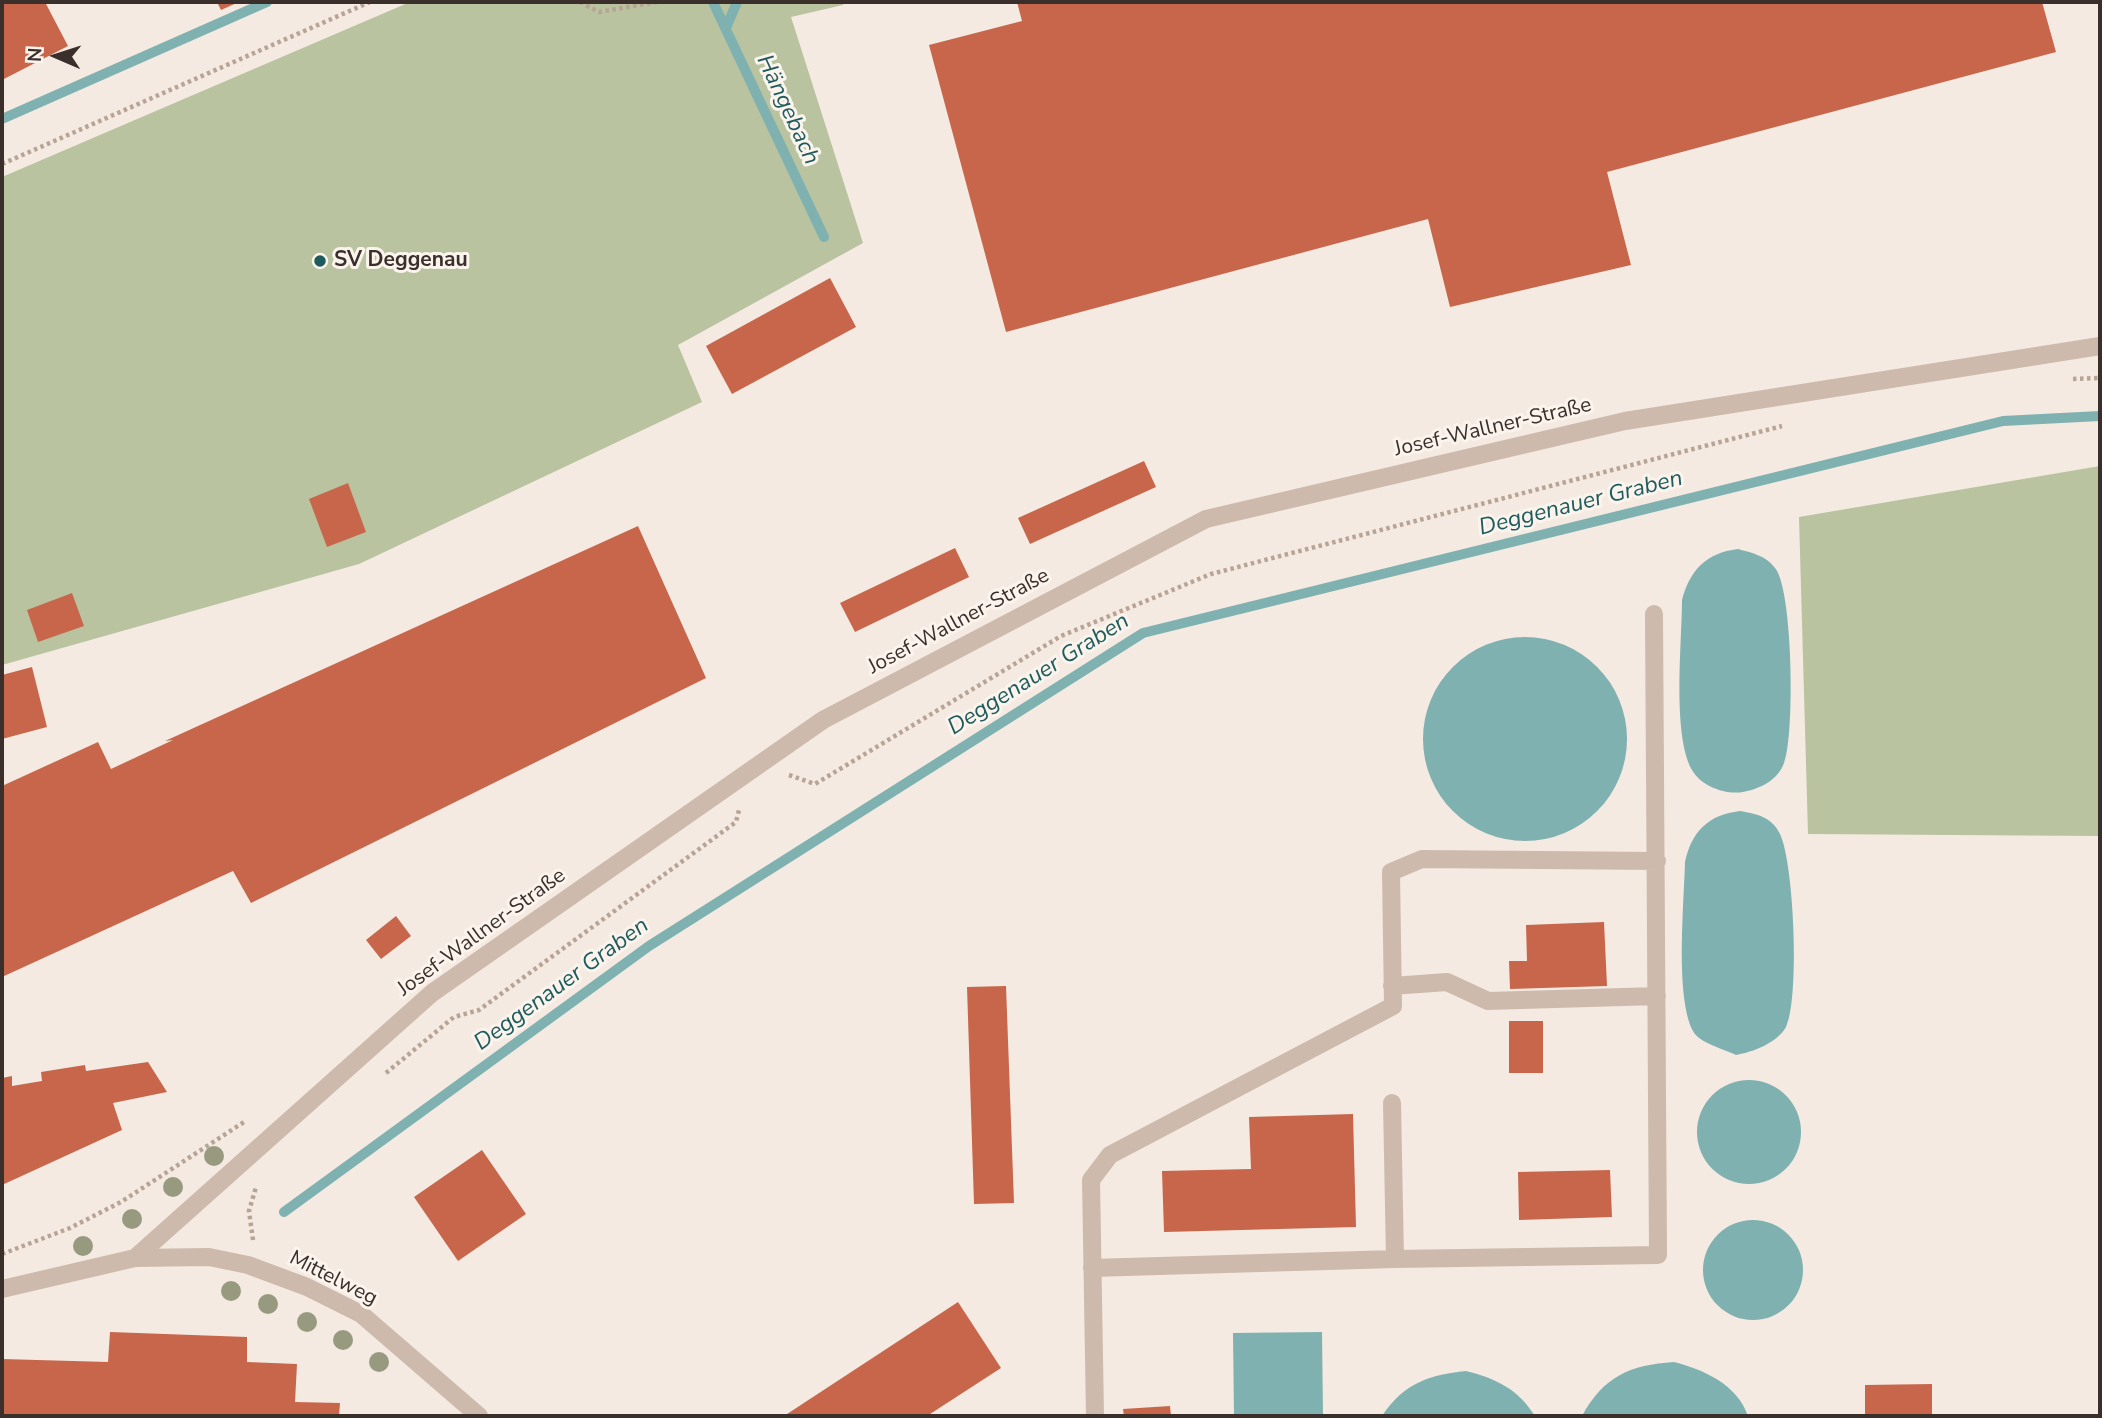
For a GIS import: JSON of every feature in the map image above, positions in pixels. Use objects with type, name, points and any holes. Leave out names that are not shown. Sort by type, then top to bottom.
[{"type":"street","name":"Josef-Wallner-Straße","points":[[2,1289],[135,1258],[432,993],[822,720],[1206,519],[1625,421],[2100,346]]},
{"type":"street","points":[[1092,1268],[1658,1255],[1654,614]]},
{"type":"street","points":[[1096,1416],[1091,1180],[1110,1155],[1393,1006],[1391,872],[1422,859],[1657,861]]},
{"type":"street","points":[[1392,986],[1447,982],[1488,1001],[1657,996]]},
{"type":"street","points":[[1392,1103],[1395,1259]]},
{"type":"street","name":"Mittelweg","points":[[135,1258],[209,1257],[253,1267],[307,1287],[361,1314],[479,1416]]},
{"type":"path","points":[[2,164],[370,2]]},
{"type":"path","points":[[580,2],[599,12],[657,2]]},
{"type":"path","points":[[2063,380],[2100,378]]},
{"type":"path","points":[[384,1075],[454,1017],[480,1010],[736,822],[740,803],[758,765],[815,784],[1061,636],[1211,574],[1791,424]]},
{"type":"path","points":[[2,1254],[70,1228],[121,1202],[250,1118]]},
{"type":"path","points":[[253,1267],[254,1227],[249,1211],[260,1178]]},
{"type":"green space","name":"SV Deggenau","points":[[410,2],[845,2],[843,5],[791,17],[863,243],[678,345],[702,402],[359,564],[2,665],[2,177]]},
{"type":"green space","points":[[2100,466],[2100,836],[1808,834],[1799,517]]},
{"type":"water","points":[[1738,549],[1767,560],[1775,568],[1781,581],[1789,632],[1791,695],[1788,748],[1781,769],[1773,779],[1762,786],[1736,793],[1707,785],[1692,770],[1682,734],[1680,687],[1682,600],[1685,589],[1695,572],[1708,559]]},
{"type":"water","points":[[1525,637],[1564,644],[1597,667],[1620,700],[1627,739],[1620,778],[1597,811],[1564,834],[1525,841],[1486,834],[1453,811],[1430,778],[1423,739],[1430,700],[1453,667],[1486,644]]},
{"type":"water","points":[[1740,811],[1768,820],[1780,834],[1789,872],[1794,961],[1793,989],[1786,1027],[1777,1038],[1764,1046],[1736,1055],[1706,1042],[1693,1031],[1684,996],[1682,949],[1685,862],[1688,851],[1703,826],[1719,816]]},
{"type":"water","points":[[1749,1080],[1769,1084],[1786,1095],[1797,1112],[1801,1132],[1797,1152],[1786,1169],[1769,1180],[1749,1184],[1729,1180],[1712,1169],[1701,1152],[1697,1132],[1701,1112],[1712,1095],[1729,1084]]},
{"type":"water","points":[[1753,1220],[1781,1228],[1795,1242],[1803,1270],[1795,1298],[1781,1312],[1753,1320],[1725,1312],[1711,1298],[1703,1270],[1711,1242],[1725,1228]]},
{"type":"water","points":[[1322,1332],[1323,1416],[1234,1416],[1233,1333]]},
{"type":"water","points":[[1674,1362],[1708,1374],[1728,1387],[1743,1405],[1748,1416],[1582,1416],[1599,1391],[1620,1375],[1644,1366]]},
{"type":"water","points":[[1466,1371],[1506,1386],[1535,1416],[1382,1416],[1408,1388],[1429,1378]]},
{"type":"building","points":[[2,2],[45,2],[68,46],[2,80]]},
{"type":"building","points":[[217,2],[239,2],[221,10]]},
{"type":"building","points":[[1017,2],[2042,2],[2056,52],[1607,172],[1631,265],[1450,307],[1428,219],[1006,332],[929,45],[1022,21]]},
{"type":"building","points":[[830,278],[856,327],[732,394],[706,346]]},
{"type":"building","points":[[1144,461],[1156,487],[1030,544],[1018,518]]},
{"type":"building","points":[[348,483],[366,532],[327,547],[309,499]]},
{"type":"building","points":[[638,526],[706,678],[251,903],[233,871],[2,977],[2,786],[98,742],[111,769],[173,740],[165,741]]},
{"type":"building","points":[[955,548],[969,577],[855,632],[840,603]]},
{"type":"building","points":[[72,593],[84,626],[38,642],[27,610]]},
{"type":"building","points":[[32,667],[47,727],[2,739],[2,675]]},
{"type":"building","points":[[396,916],[411,936],[381,959],[366,940]]},
{"type":"building","points":[[1604,922],[1607,986],[1510,989],[1509,961],[1527,961],[1526,925]]},
{"type":"building","points":[[1006,986],[1014,1203],[974,1204],[967,987]]},
{"type":"building","points":[[1509,1021],[1543,1021],[1543,1073],[1509,1073]]},
{"type":"building","points":[[148,1062],[167,1092],[113,1103],[122,1130],[2,1185],[2,1078],[12,1076],[12,1086],[42,1081],[41,1072],[85,1065],[86,1071]]},
{"type":"building","points":[[1353,1114],[1356,1227],[1164,1232],[1162,1171],[1251,1169],[1249,1117]]},
{"type":"building","points":[[482,1150],[526,1214],[458,1261],[414,1197]]},
{"type":"building","points":[[1610,1170],[1612,1217],[1519,1220],[1518,1172]]},
{"type":"building","points":[[958,1302],[1001,1368],[927,1416],[784,1416]]},
{"type":"building","points":[[110,1332],[247,1337],[247,1362],[297,1364],[295,1402],[340,1403],[339,1416],[2,1416],[2,1359],[108,1362]]},
{"type":"building","points":[[1932,1384],[1932,1416],[1865,1416],[1865,1385]]},
{"type":"building","points":[[1170,1406],[1171,1416],[1124,1416],[1123,1409]]},
{"type":"waterway","points":[[2,119],[267,2]]},
{"type":"waterway","name":"Hängebach","points":[[713,2],[824,237]]},
{"type":"waterway","points":[[726,28],[737,2]]},
{"type":"waterway","name":"Deggenauer Graben","points":[[284,1212],[649,946],[1143,633],[2003,421],[2100,416]]},
{"type":"place","name":"SV Deggenau","points":[[320,261]]}]
